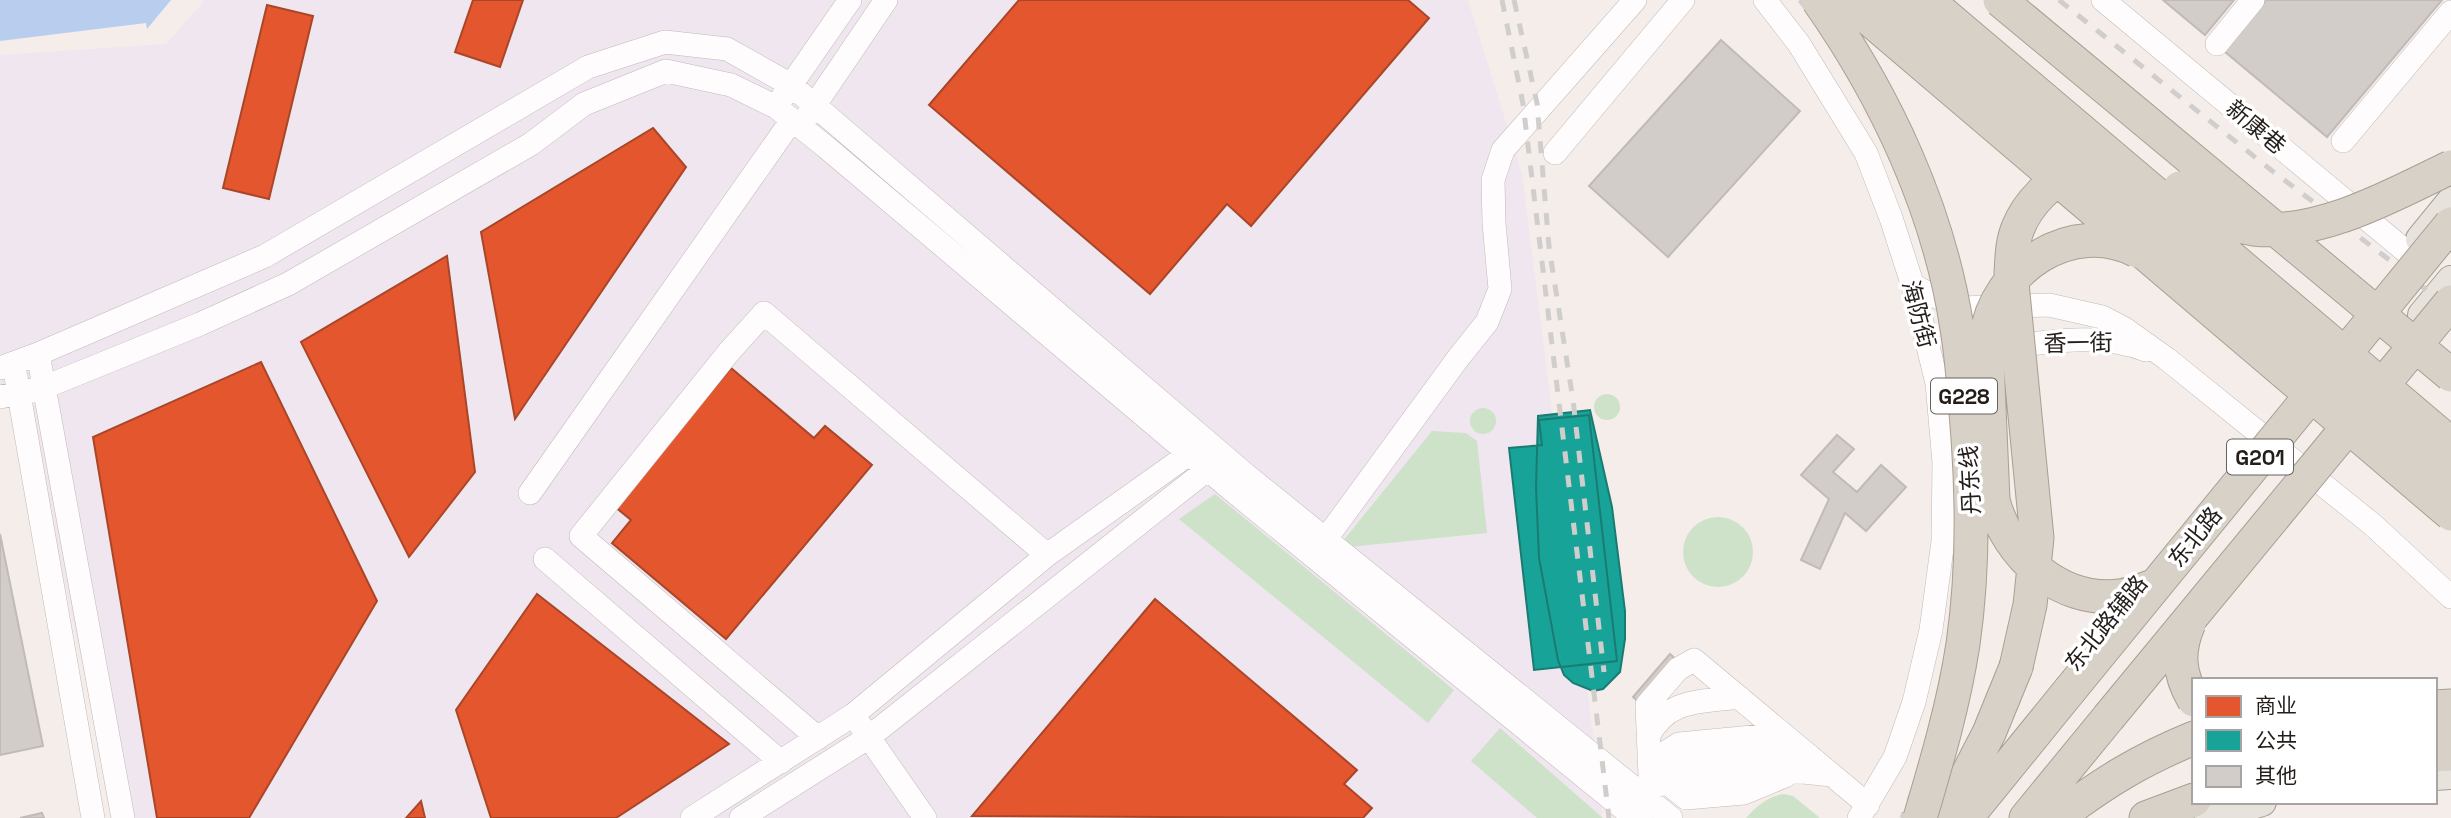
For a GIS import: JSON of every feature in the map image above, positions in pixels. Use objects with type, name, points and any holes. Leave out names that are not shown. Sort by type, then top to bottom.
[{"type":"highway","name":"丹东线","points":[[1818,0],[1843,35],[1885,110],[1917,182],[1942,256],[1957,327],[1972,499],[1972,558],[1963,645],[1943,740],[1920,818]]},
{"type":"highway","points":[[1847,0],[2451,513]]},
{"type":"highway","points":[[1888,0],[2451,481]]},
{"type":"highway","points":[[1927,0],[2451,444]]},
{"type":"highway","points":[[1957,0],[2189,196],[2221,218],[2252,229],[2285,229],[2334,218],[2451,167]]},
{"type":"highway","points":[[2000,0],[2451,375]]},
{"type":"highway","points":[[1946,818],[1989,733],[2016,667],[2030,605],[2037,538],[2011,272],[2012,248],[2018,228],[2041,194],[2056,181],[2072,173],[2104,171],[2122,175],[2147,187]]},
{"type":"highway","name":"东北路","points":[[1966,818],[2451,224]]},
{"type":"highway","points":[[2151,258],[2108,240],[2066,243],[2046,251],[2029,263],[1997,298],[1988,318],[1986,337],[1993,500],[1998,521],[2008,539],[2018,553],[2037,570],[2078,592],[2121,596],[2156,585]]},
{"type":"highway","name":"G201","points":[[2026,818],[2451,302]]},
{"type":"highway","points":[[2192,616],[2182,639],[2179,659],[2183,679],[2192,696]]},
{"type":"highway","points":[[2057,818],[2099,786],[2151,755],[2192,739]]},
{"type":"highway","points":[[2146,818],[2192,801]]},
{"type":"main road","name":"东北路辅路","points":[[1946,818],[2451,201]]},
{"type":"main road","points":[[2408,253],[2451,232]]},
{"type":"main road","name":"东北路","points":[[1983,818],[2301,466],[2451,247]]},
{"type":"main road","points":[[2043,818],[2224,599],[2301,466],[2451,280]]},
{"type":"main road","points":[[2301,466],[2451,323]]},
{"type":"main road","points":[[2209,818],[2255,804]]},
{"type":"street","points":[[789,118],[791,85],[850,0]]},
{"type":"street","points":[[530,493],[789,118],[815,105],[886,0]]},
{"type":"street","points":[[1319,548],[1459,356],[1487,322],[1500,289],[1493,180],[1503,150],[1635,0]]},
{"type":"street","points":[[1555,153],[1683,0]]},
{"type":"street","name":"海防街","points":[[1765,0],[1799,44],[1866,153],[1913,286],[1937,383],[1944,463],[1944,541],[1931,630],[1914,702],[1895,757],[1864,811]]},
{"type":"street","name":"新康巷","points":[[2103,0],[2408,253]]},
{"type":"street","points":[[2217,44],[2253,0]]},
{"type":"street","points":[[2343,141],[2451,12]]},
{"type":"street","points":[[93,818],[9,394],[7,366],[265,256],[587,67],[665,41],[727,49],[791,85],[1211,459],[1319,548],[1648,793],[1671,818]]},
{"type":"street","points":[[9,394],[45,387],[200,324],[288,284],[531,144],[584,104],[666,71],[731,85],[789,118],[1189,454],[1211,459]]},
{"type":"street","points":[[265,256],[288,284]]},
{"type":"street","name":"香一街","points":[[1913,286],[1961,308],[2049,305],[2102,317],[2125,329],[2167,359]]},
{"type":"street","points":[[818,738],[581,536],[728,353],[764,313],[1047,555]]},
{"type":"street","name":"香一街","points":[[1937,383],[1974,349],[2089,339],[2128,343],[2167,359]]},
{"type":"street","points":[[38,354],[123,818]]},
{"type":"street","points":[[2167,359],[2373,524],[2451,597]]},
{"type":"street","points":[[692,818],[853,715],[1047,555],[1189,454]]},
{"type":"street","points":[[741,818],[869,737],[1211,459]]},
{"type":"street","points":[[545,559],[781,762]]},
{"type":"street","points":[[1648,793],[1647,705],[1678,669],[1693,660],[1774,727],[1799,762]]},
{"type":"street","points":[[1648,737],[1661,717],[1682,705],[1739,697]]},
{"type":"street","points":[[853,715],[925,818]]},
{"type":"street","points":[[1648,793],[1657,747],[1662,739],[1677,729],[1774,727]]},
{"type":"street","points":[[1648,793],[1799,762],[1832,775],[1864,811]]},
{"type":"shaded area","points":[[205,0],[1468,0],[1522,174],[1602,806],[1601,818],[115,818],[26,402],[0,405],[0,55],[166,44]]},
{"type":"green space","points":[[1607,394],[1616,398],[1620,407],[1616,416],[1607,420],[1598,416],[1594,407],[1598,398]]},
{"type":"green space","points":[[1483,408],[1492,412],[1496,421],[1492,430],[1483,434],[1474,430],[1470,421],[1474,412]]},
{"type":"green space","points":[[1432,431],[1466,433],[1477,441],[1487,533],[1349,547],[1343,541]]},
{"type":"green space","points":[[1215,494],[1454,690],[1428,723],[1179,519]]},
{"type":"green space","points":[[1725,517],[1738,523],[1747,532],[1751,538],[1751,566],[1743,577],[1732,585],[1711,587],[1693,577],[1685,566],[1683,545],[1693,527],[1704,519]]},
{"type":"green space","points":[[1500,728],[1603,818],[1537,818],[1471,761]]},
{"type":"green space","points":[[1784,794],[1793,796],[1820,818],[1746,818],[1758,806]]},
{"type":"water","points":[[0,0],[171,0],[147,29],[146,23],[0,41]]},
{"type":"building: 商业","points":[[473,0],[523,0],[500,67],[455,52]]},
{"type":"building: 商业","points":[[1019,0],[1408,0],[1429,18],[1251,226],[1227,204],[1150,294],[929,105]]},
{"type":"building: 商业","points":[[267,5],[313,16],[269,199],[223,188]]},
{"type":"building: 商业","points":[[653,128],[686,167],[515,419],[481,232]]},
{"type":"building: 商业","points":[[447,256],[475,472],[409,557],[301,342]]},
{"type":"building: 商业","points":[[261,362],[377,601],[249,818],[157,818],[93,437]]},
{"type":"building: 商业","points":[[731,368],[814,438],[825,426],[872,465],[726,639],[612,543],[631,520],[614,506]]},
{"type":"building: 商业","points":[[537,594],[729,744],[616,818],[491,818],[456,710]]},
{"type":"building: 商业","points":[[1155,599],[1357,770],[1344,784],[1372,808],[1363,818],[972,816]]},
{"type":"building: 商业","points":[[421,801],[425,818],[406,818]]},
{"type":"building: 公共","points":[[1590,410],[1612,507],[1625,611],[1625,639],[1620,672],[1603,689],[1593,691],[1573,683],[1564,675],[1558,660],[1539,558],[1536,488],[1538,416]]},
{"type":"building: 公共","points":[[1589,415],[1617,661],[1534,670],[1509,448],[1542,445],[1539,420]]},
{"type":"building: 其他","points":[[2163,0],[2234,0],[2205,35]]},
{"type":"building: 其他","points":[[2266,0],[2442,0],[2327,137],[2224,51]]},
{"type":"building: 其他","points":[[1721,40],[1800,111],[1668,257],[1589,186]]},
{"type":"building: 其他","points":[[1837,435],[1854,449],[1833,472],[1857,492],[1881,465],[1906,487],[1866,531],[1845,513],[1820,569],[1801,560],[1829,499],[1801,475]]},
{"type":"building: 其他","points":[[0,534],[43,746],[0,755]]},
{"type":"building: 其他","points":[[1670,654],[1679,662],[1642,705],[1633,697]]},
{"type":"building: 其他","points":[[42,813],[44,818],[20,818]]},
{"type":"railway","points":[[1502,0],[1523,104],[1609,818]]},
{"type":"railway","points":[[1514,0],[1537,103],[1549,247],[1573,400],[1604,672]]},
{"type":"railway","points":[[1800,0],[1864,96],[1900,164],[1931,235],[1965,331],[1973,375],[1977,495],[1968,590],[1948,682],[1935,727],[1902,818]]},
{"type":"railway","points":[[2059,0],[2271,170],[2408,274],[2451,312]]}]
